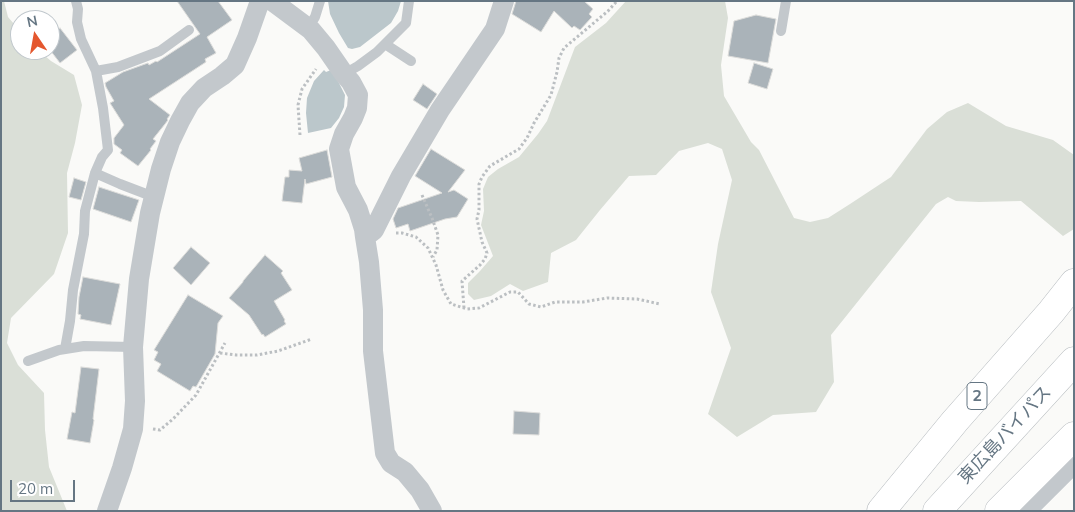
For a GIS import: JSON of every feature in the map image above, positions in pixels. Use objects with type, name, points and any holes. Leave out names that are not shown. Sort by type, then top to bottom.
[{"type":"highway","name":"2","points":[[881,511],[955,421],[1051,312],[1074,283]]},
{"type":"highway","name":"東広島バイパス","points":[[937,511],[1074,361]]},
{"type":"highway","points":[[999,511],[1074,436]]},
{"type":"street","points":[[107,511],[133,429],[135,401],[133,347],[139,279],[150,213],[170,142],[190,103],[204,88],[235,65],[260,1]]},
{"type":"street","points":[[272,1],[308,28],[331,54],[358,95],[357,108],[339,149],[346,187],[358,210],[364,229],[370,233]]},
{"type":"street","points":[[432,511],[420,490],[404,472],[391,463],[385,453],[373,352],[373,310],[369,262],[370,233],[428,130],[496,29],[504,1]]},
{"type":"street","points":[[1026,511],[1074,463]]},
{"type":"lane","points":[[65,349],[73,290],[84,234],[85,212],[95,173],[102,156],[108,150],[96,71],[81,39],[77,22],[78,9],[76,1]]},
{"type":"lane","points":[[308,28],[316,17],[320,1]]},
{"type":"lane","points":[[344,74],[358,66],[386,44],[406,23],[409,1]]},
{"type":"lane","points":[[781,31],[786,1]]},
{"type":"lane","points":[[96,71],[118,67],[160,51],[189,30]]},
{"type":"lane","points":[[386,44],[411,61]]},
{"type":"lane","points":[[95,173],[154,197]]},
{"type":"lane","points":[[28,361],[59,350],[84,346],[133,347]]},
{"type":"path","points":[[464,308],[462,281],[486,259],[487,253],[480,235],[477,219],[479,184],[482,177],[490,166],[519,150],[551,94],[559,58],[564,48],[608,11],[617,1]]},
{"type":"path","points":[[300,135],[298,105],[302,89],[313,71],[331,54]]},
{"type":"path","points":[[422,195],[438,235],[437,250],[433,258]]},
{"type":"path","points":[[370,233],[402,233],[416,237],[428,248],[436,265],[443,290],[451,304],[467,309],[479,308],[510,292],[518,292],[529,304],[541,307],[555,302],[583,302],[607,298],[637,299],[660,304]]},
{"type":"path","points":[[220,353],[257,355],[278,351],[312,339]]},
{"type":"path","points":[[133,423],[146,428],[160,430],[173,419],[196,394],[225,343]]},
{"type":"shaded area","points":[[1,1],[4,1],[10,19],[10,60],[50,60],[74,75],[82,105],[67,173],[68,233],[54,274],[11,318],[7,343],[18,365],[44,393],[49,467],[67,511],[1,511]]},
{"type":"shaded area","points":[[328,1],[401,1],[391,23],[360,47],[352,49],[348,48],[339,33],[330,14]]},
{"type":"shaded area","points":[[626,1],[725,1],[728,18],[721,65],[724,96],[751,142],[759,150],[794,218],[810,222],[828,218],[891,177],[927,129],[947,112],[968,103],[1006,126],[1053,140],[1074,155],[1074,229],[1063,236],[1021,201],[956,201],[948,197],[936,204],[831,335],[834,382],[816,412],[773,415],[737,437],[708,414],[731,348],[711,292],[718,244],[732,180],[722,149],[708,143],[679,151],[656,175],[629,176],[576,240],[551,253],[548,282],[523,291],[510,284],[491,296],[474,300],[468,294],[468,283],[493,256],[481,225],[484,211],[483,189],[488,177],[519,157],[538,134],[547,121],[575,47],[606,23]]},
{"type":"shaded area","points":[[324,70],[326,72],[331,70],[339,83],[345,95],[344,107],[339,118],[331,128],[308,133],[307,98],[314,81]]},
{"type":"building","points":[[177,1],[218,1],[232,20],[207,37],[216,53],[205,59],[206,62],[149,99],[170,115],[153,139],[156,141],[151,150],[138,166],[120,153],[122,150],[114,144],[114,138],[124,125],[110,103],[114,101],[105,83],[123,72],[148,63],[149,65],[157,62],[200,34]]},
{"type":"building","points":[[516,1],[584,1],[593,9],[589,14],[592,17],[580,30],[574,26],[572,28],[554,11],[541,32],[512,14]]},
{"type":"building","points":[[756,15],[776,19],[768,63],[728,56],[734,21]]},
{"type":"building","points":[[60,28],[77,50],[60,63],[58,60],[60,60]]},
{"type":"building","points":[[754,63],[773,69],[767,89],[748,83]]},
{"type":"building","points":[[423,84],[437,94],[427,109],[413,100]]},
{"type":"building","points":[[431,149],[465,170],[448,192],[454,190],[468,199],[457,217],[445,219],[410,231],[408,224],[396,228],[393,219],[398,208],[442,193],[415,176]]},
{"type":"building","points":[[327,150],[332,177],[306,184],[305,179],[302,203],[282,201],[285,177],[289,177],[289,170],[302,171],[299,158]]},
{"type":"building","points":[[74,178],[86,182],[81,200],[69,197]]},
{"type":"building","points":[[99,187],[139,200],[131,222],[93,209]]},
{"type":"building","points":[[191,247],[210,263],[191,285],[173,268]]},
{"type":"building","points":[[265,255],[283,271],[281,273],[292,290],[274,301],[286,324],[265,337],[249,315],[229,298]]},
{"type":"building","points":[[83,277],[120,284],[111,325],[80,319],[81,315],[78,314],[79,297]]},
{"type":"building","points":[[188,295],[223,316],[218,323],[215,354],[196,387],[193,386],[190,391],[157,371],[161,364],[154,360],[158,352],[154,350]]},
{"type":"building","points":[[81,367],[99,369],[90,443],[67,439],[72,412],[75,413]]},
{"type":"building","points":[[514,411],[540,413],[539,435],[513,434]]}]
